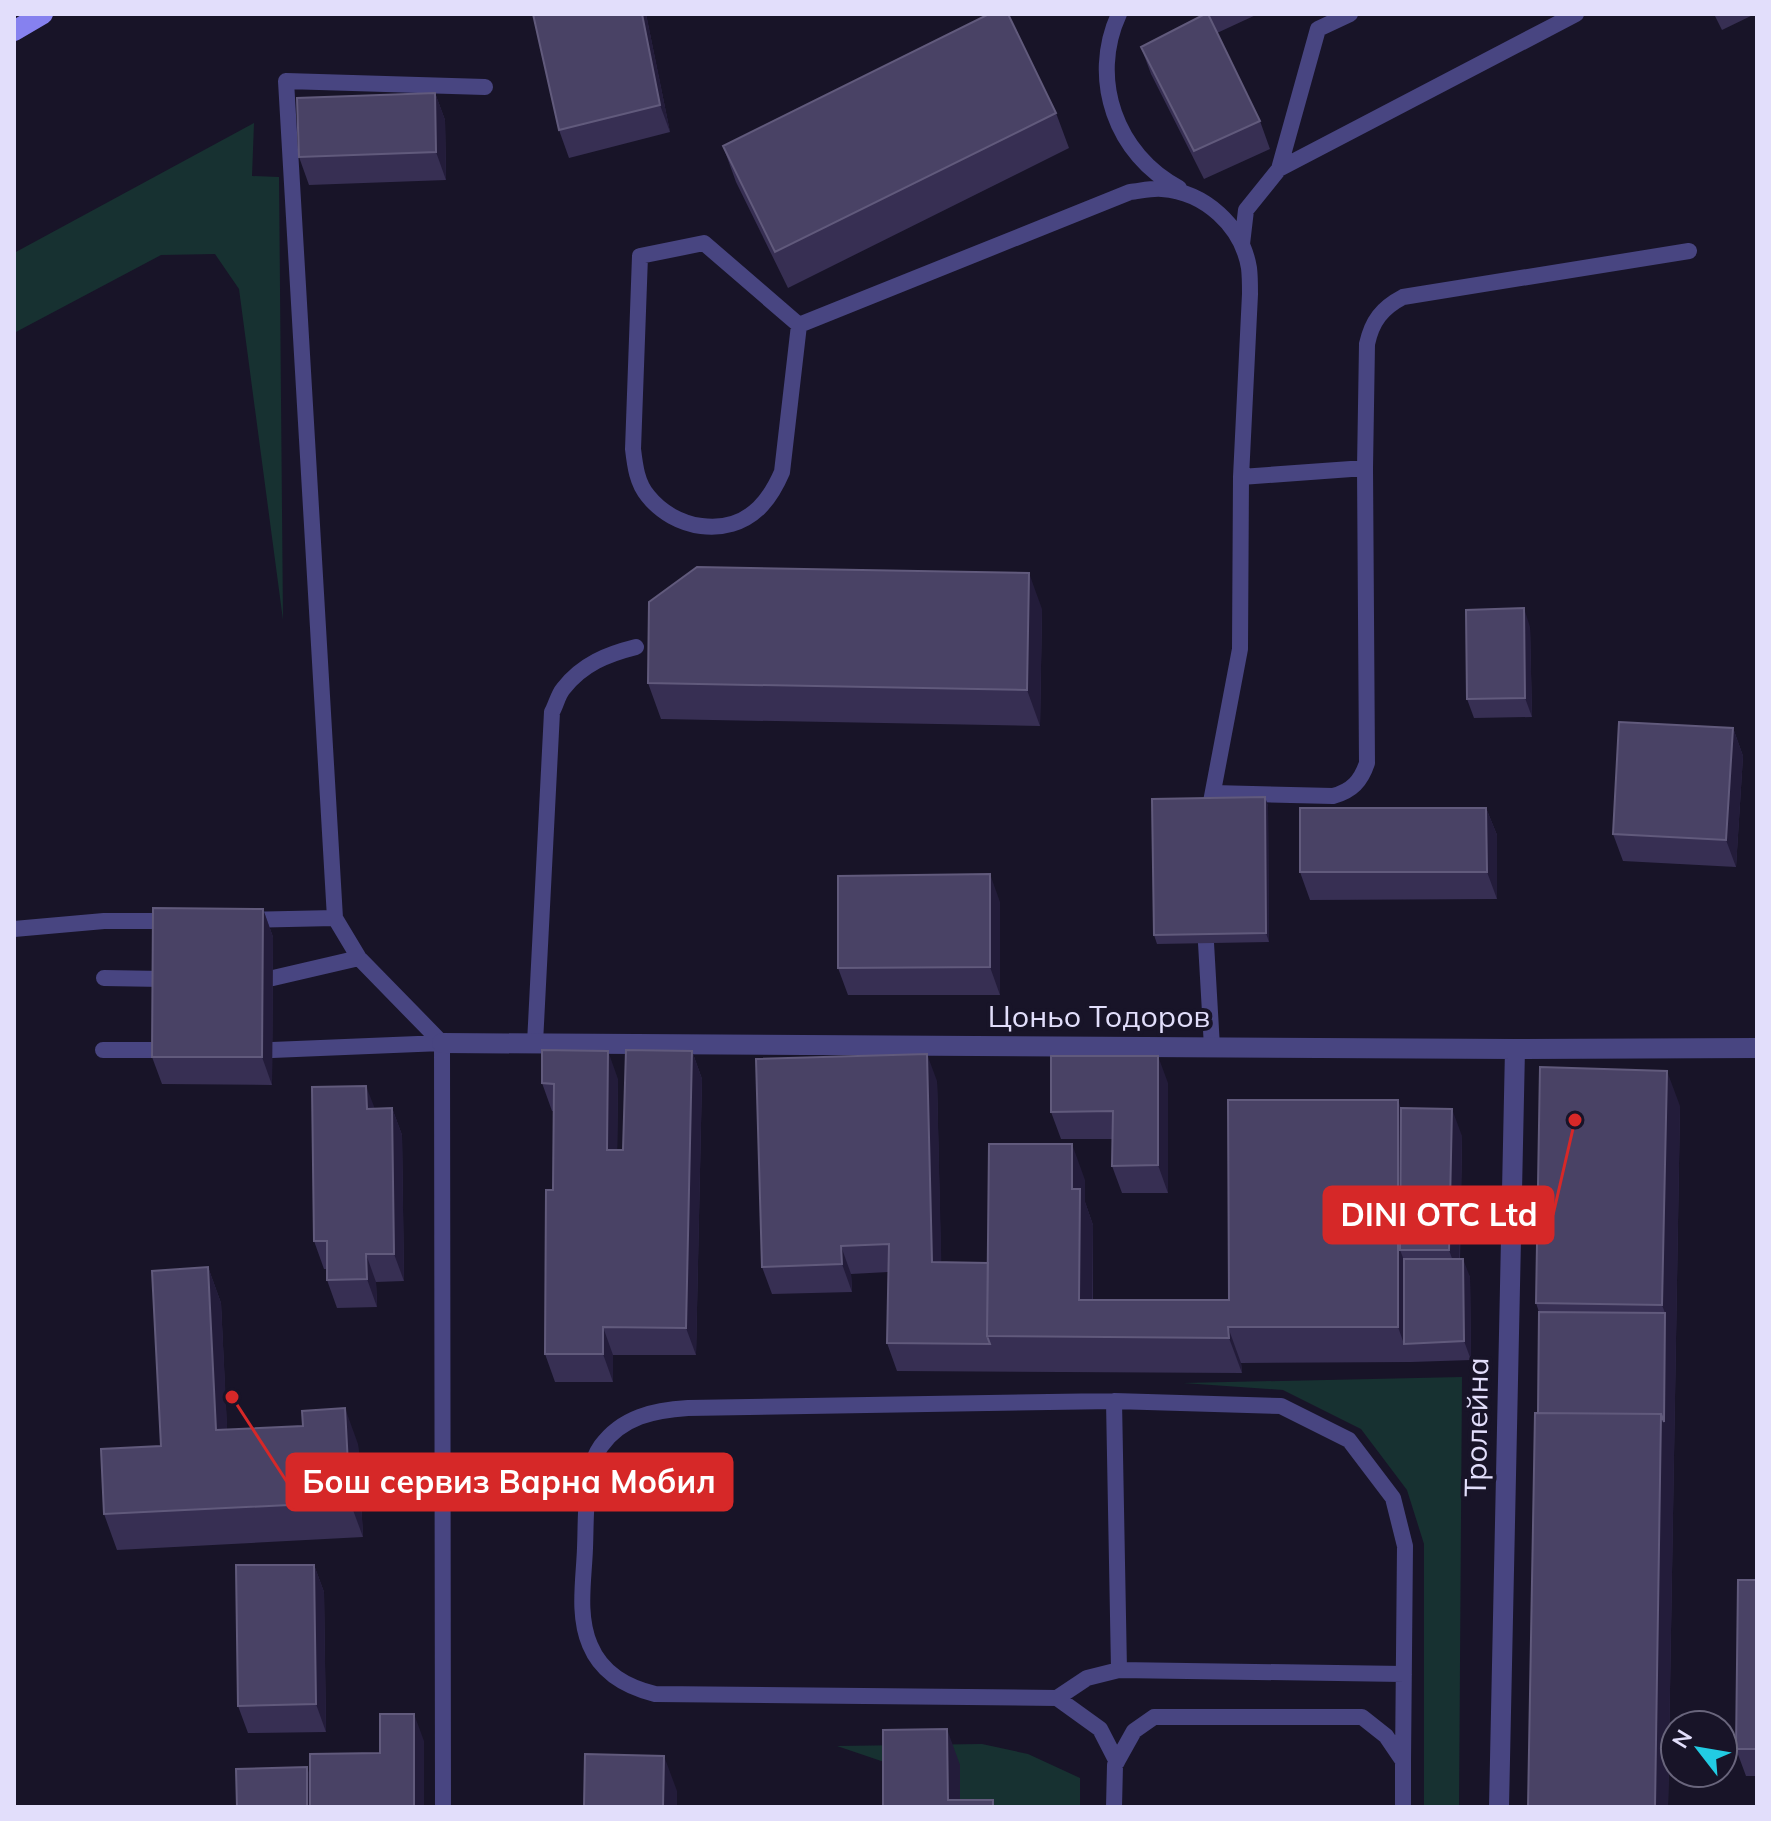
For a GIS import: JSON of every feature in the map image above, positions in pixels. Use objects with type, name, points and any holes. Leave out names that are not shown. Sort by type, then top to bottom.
[{"type":"main road","points":[[14,31],[43,14]]},
{"type":"street","name":"Цоньо Тодоров","points":[[442,1043],[1757,1048]]},
{"type":"street","name":"Тролейна","points":[[1499,1807],[1515,1049]]},
{"type":"lane","points":[[1119,14],[1106,54],[1106,82],[1112,110],[1127,142],[1149,168],[1211,207],[1229,224],[1242,244],[1249,268],[1241,477],[1240,649],[1211,800],[1333,796],[1345,793],[1363,775],[1367,763],[1367,344],[1370,329],[1378,315],[1389,304],[1403,297],[1689,251]]},
{"type":"lane","points":[[1279,169],[1318,29],[1350,14]]},
{"type":"lane","points":[[1242,244],[1246,210],[1279,169],[1559,18],[1576,14]]},
{"type":"lane","points":[[443,1807],[442,1043],[359,958],[335,918],[286,81],[485,87]]},
{"type":"lane","points":[[799,325],[1130,192],[1161,189],[1191,195]]},
{"type":"lane","points":[[704,243],[799,325],[782,472],[773,493],[757,511],[736,523],[712,527],[688,525],[665,514],[646,495],[636,473],[633,449],[640,256],[704,243]]},
{"type":"lane","points":[[1241,477],[1365,468]]},
{"type":"lane","points":[[535,1043],[552,712],[562,690],[583,669],[609,654],[636,647]]},
{"type":"lane","points":[[227,920],[335,918]]},
{"type":"lane","points":[[14,929],[104,921],[196,920]]},
{"type":"lane","points":[[1206,943],[1212,1047]]},
{"type":"lane","points":[[273,978],[359,958]]},
{"type":"lane","points":[[104,978],[163,979]]},
{"type":"lane","points":[[272,1050],[442,1043]]},
{"type":"lane","points":[[103,1050],[162,1050]]},
{"type":"lane","points":[[1114,1401],[1119,1670]]},
{"type":"lane","points":[[1403,1807],[1405,1546],[1393,1498],[1349,1440],[1281,1406],[1114,1401],[667,1409],[648,1412],[622,1425],[602,1446],[590,1470],[584,1627],[590,1647],[601,1664],[616,1679],[635,1689],[655,1694],[1057,1698],[1087,1678],[1119,1670],[1404,1674]]},
{"type":"lane","points":[[1057,1698],[1100,1729],[1117,1762]]},
{"type":"lane","points":[[1114,1807],[1115,1765],[1134,1731],[1154,1717],[1362,1717],[1386,1736],[1403,1761]]},
{"type":"green space","points":[[254,123],[252,176],[279,177],[283,620],[239,289],[215,254],[161,255],[14,333],[14,253]]},
{"type":"green space","points":[[1462,1377],[1459,1807],[1424,1807],[1424,1544],[1407,1490],[1361,1429],[1283,1390],[1183,1383]]},
{"type":"green space","points":[[982,1744],[1028,1754],[1080,1778],[1080,1807],[960,1807],[896,1766],[837,1746]]},
{"type":"building","points":[[533,14],[642,14],[660,105],[559,130]]},
{"type":"building","points":[[989,14],[1008,14],[1056,113],[775,252],[723,146]]},
{"type":"building","points":[[1208,14],[1260,121],[1194,151],[1141,47]]},
{"type":"building","points":[[435,93],[436,152],[299,157],[297,98]]},
{"type":"building","points":[[697,567],[1029,573],[1027,690],[648,683],[649,602]]},
{"type":"building","points":[[1524,608],[1525,698],[1467,699],[1466,610]]},
{"type":"building","points":[[1619,722],[1733,728],[1726,840],[1613,834]]},
{"type":"building","points":[[1265,797],[1266,933],[1154,935],[1152,799]]},
{"type":"building","points":[[1300,808],[1486,808],[1487,872],[1300,872]]},
{"type":"building","points":[[990,874],[990,967],[838,968],[838,876]]},
{"type":"building","points":[[153,908],[263,909],[262,1057],[152,1057]]},
{"type":"building","points":[[542,1050],[608,1051],[607,1150],[623,1150],[626,1050],[692,1051],[686,1328],[603,1327],[603,1354],[545,1354],[546,1190],[553,1190],[554,1084],[542,1083]]},
{"type":"building","points":[[927,1054],[932,1262],[988,1263],[987,1336],[990,1344],[887,1343],[889,1244],[841,1246],[842,1264],[762,1267],[756,1059]]},
{"type":"building","points":[[1051,1056],[1158,1056],[1158,1165],[1112,1166],[1113,1111],[1051,1112]]},
{"type":"building","points":[[1540,1067],[1667,1071],[1662,1305],[1536,1303]]},
{"type":"building","points":[[366,1086],[367,1109],[392,1108],[394,1254],[366,1254],[367,1279],[327,1280],[327,1241],[314,1241],[312,1087]]},
{"type":"building","points":[[1228,1100],[1398,1100],[1398,1327],[1228,1327],[1229,1338],[987,1336],[989,1144],[1072,1144],[1072,1189],[1080,1189],[1079,1300],[1229,1300]]},
{"type":"building","points":[[1401,1108],[1452,1109],[1449,1250],[1400,1250]]},
{"type":"building","points":[[1404,1259],[1463,1259],[1464,1341],[1404,1344]]},
{"type":"building","points":[[208,1267],[216,1430],[303,1426],[302,1411],[345,1408],[350,1502],[104,1514],[101,1449],[161,1446],[152,1271]]},
{"type":"building","points":[[1539,1312],[1665,1313],[1664,1422],[1661,1414],[1538,1413]]},
{"type":"building","points":[[1535,1413],[1661,1414],[1655,1807],[1528,1807]]},
{"type":"building","points":[[236,1565],[314,1565],[316,1704],[238,1706]]},
{"type":"building","points":[[1738,1580],[1757,1580],[1757,1749],[1739,1749],[1739,1709],[1736,1709]]},
{"type":"building","points":[[380,1714],[414,1714],[414,1807],[310,1807],[310,1754],[380,1753]]},
{"type":"building","points":[[947,1729],[948,1800],[993,1800],[993,1807],[883,1807],[883,1730]]},
{"type":"building","points":[[585,1754],[664,1756],[663,1807],[584,1807]]},
{"type":"building","points":[[307,1767],[307,1807],[237,1807],[236,1769]]},
{"type":"place","name":"DINI OTC Ltd","points":[[1575,1120]]},
{"type":"place","name":"Бош сервиз Варна Мобил","points":[[232,1397]]}]
